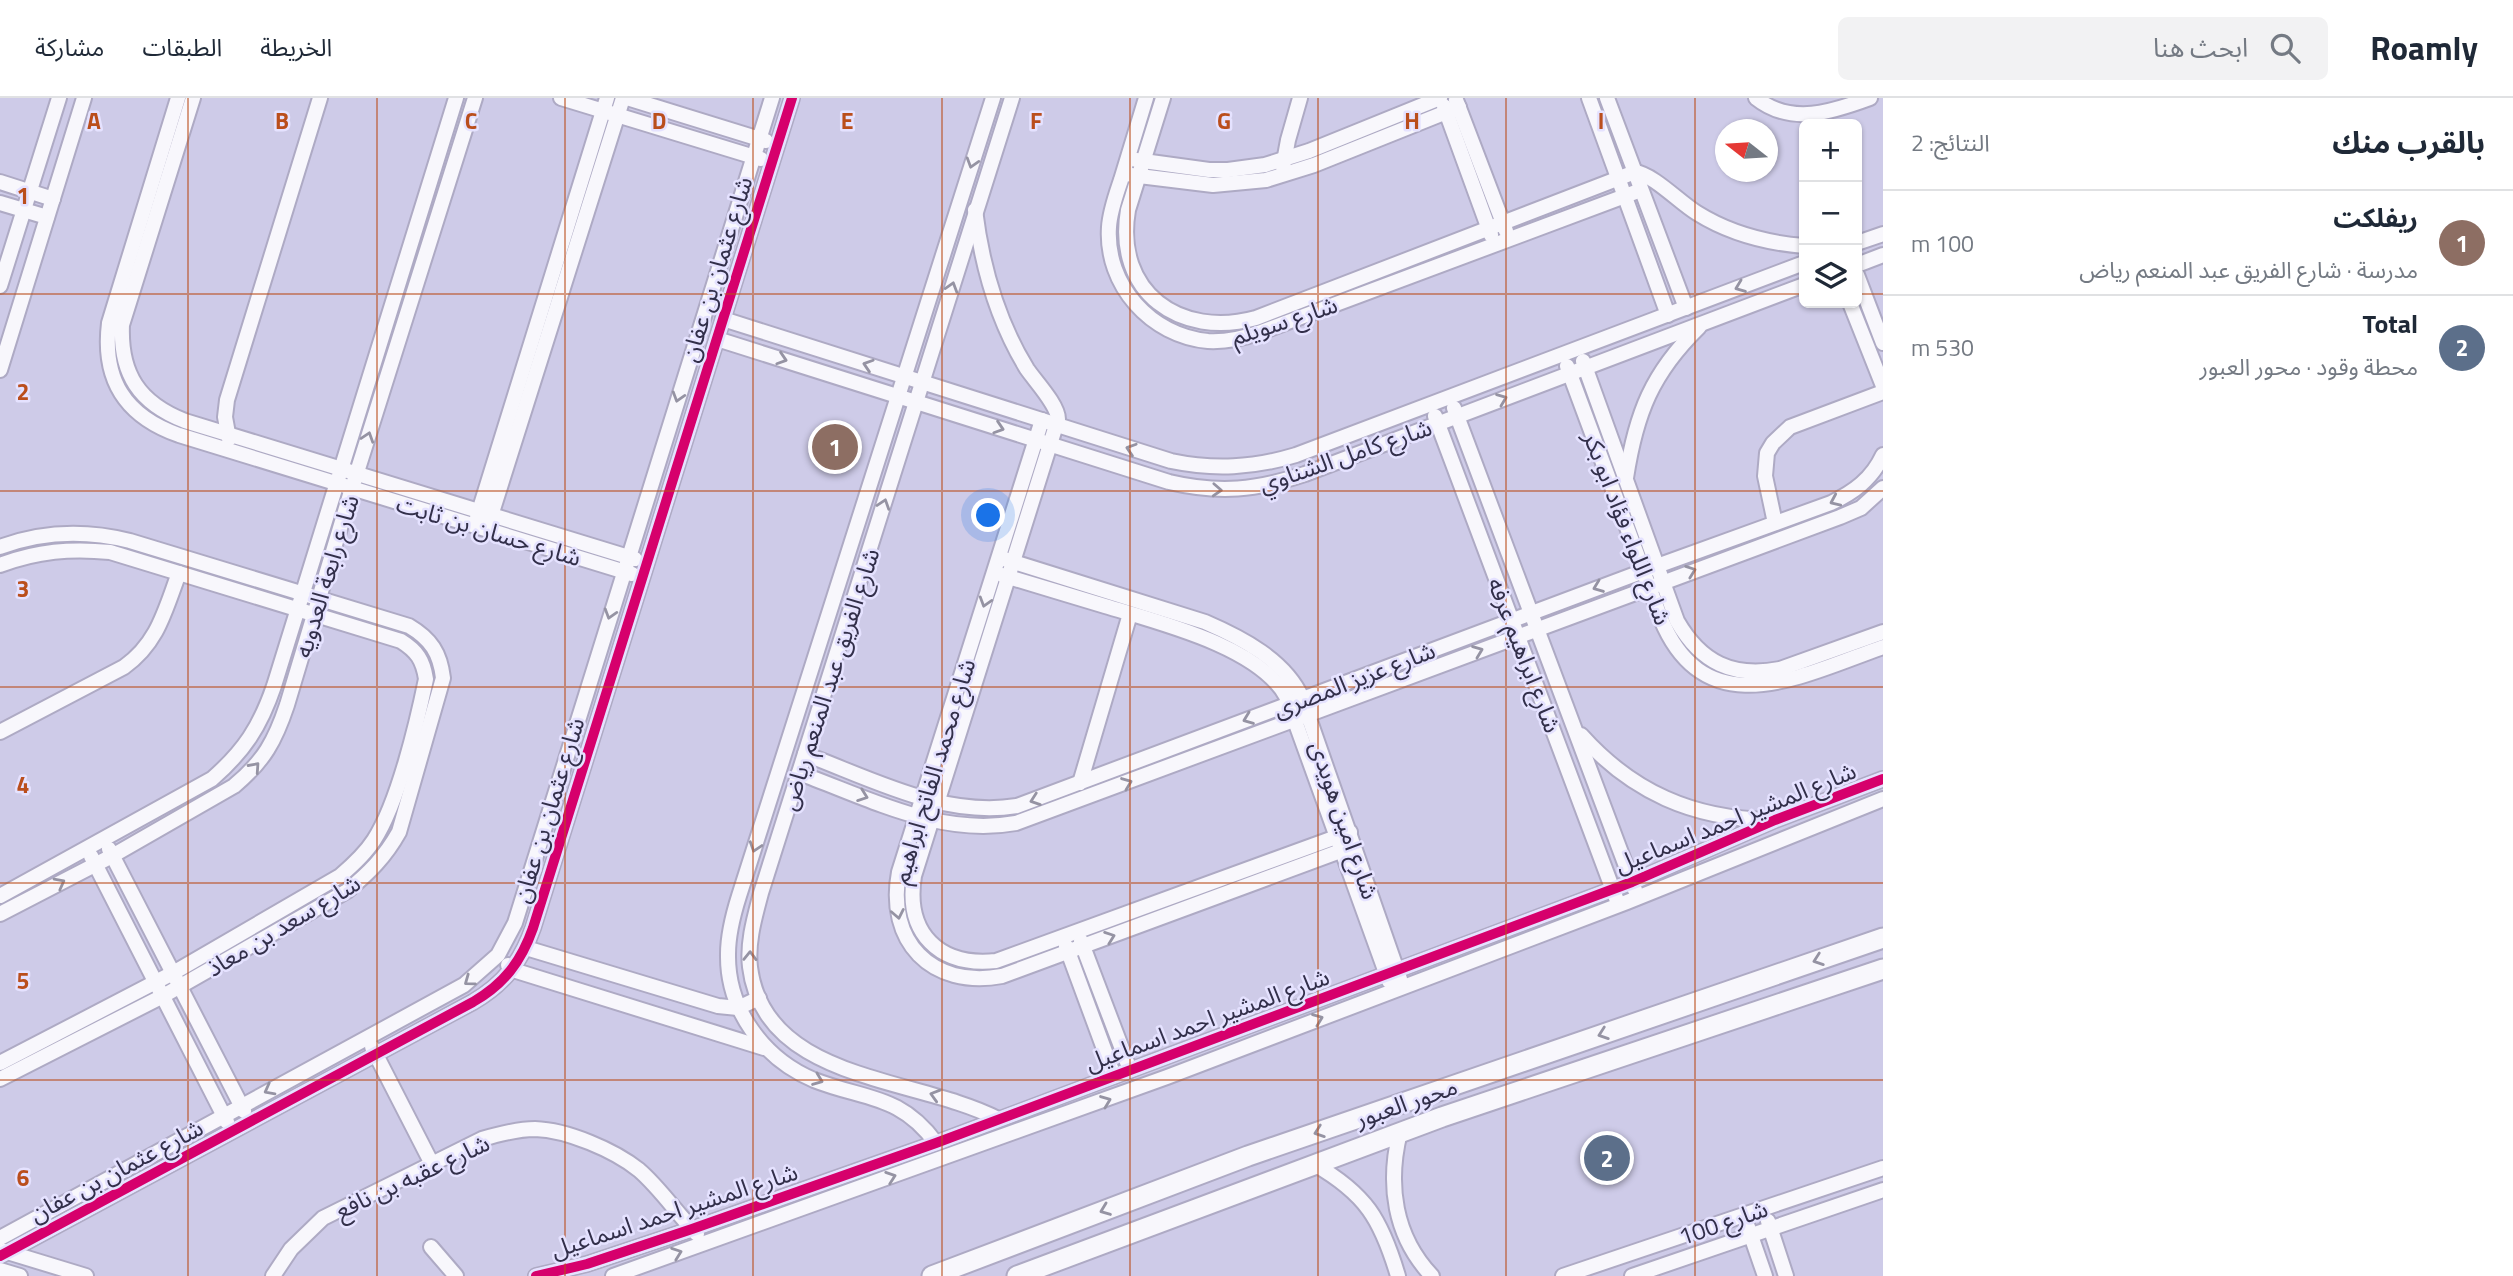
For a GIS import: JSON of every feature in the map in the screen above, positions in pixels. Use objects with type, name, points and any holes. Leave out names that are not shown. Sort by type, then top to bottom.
[{"type":"highway","name":"محور العبور","points":[[932,1276],[1248,1156],[1883,937]]},
{"type":"highway","name":"محور العبور","points":[[1017,1276],[1400,1132],[1883,969]]},
{"type":"street","points":[[0,286],[59,98]]},
{"type":"street","points":[[0,370],[84,98]]},
{"type":"street","name":"شارع حسان بن ثابت","points":[[141,239],[178,98]]},
{"type":"street","name":"شارع حسان بن ثابت","points":[[194,98],[108,323],[108,364],[127,402],[141,417],[159,428],[229,434],[338,476],[352,488],[481,528],[626,564]]},
{"type":"street","points":[[225,449],[229,434],[225,417],[227,400],[320,98]]},
{"type":"street","name":"شارع رابعة العدويه","points":[[0,896],[212,779],[233,761],[251,738],[265,713],[456,98]]},
{"type":"street","name":"شارع رابعة العدويه","points":[[0,914],[112,856],[234,786],[252,772],[267,754],[277,736],[356,474],[475,98]]},
{"type":"street","points":[[561,98],[605,105],[618,116],[771,163]]},
{"type":"street","points":[[485,513],[625,98],[777,144]]},
{"type":"street","name":"شارع عثمان بن عفان","points":[[0,1238],[464,985],[498,955],[515,923],[772,98]]},
{"type":"street","name":"شارع عثمان بن عفان","points":[[3,1253],[488,993],[513,970],[526,948],[792,98]]},
{"type":"street","name":"شارع الفريق عبد المنعم رياض","points":[[936,1143],[919,1122],[898,1107],[814,1080],[791,1068],[766,1048],[751,1031],[738,1008],[727,956],[733,916],[993,98]]},
{"type":"street","name":"شارع الفريق عبد المنعم رياض","points":[[998,1119],[961,1103],[837,1066],[803,1049],[775,1024],[759,998],[749,965],[754,918],[1012,98]]},
{"type":"street","name":"شارع سويلم","points":[[1146,98],[1109,225],[1113,264],[1120,282],[1143,312],[1158,324],[1199,339],[1224,341],[1251,336],[1642,190]]},
{"type":"street","name":"شارع سويلم","points":[[1163,98],[1125,228],[1126,247],[1139,283],[1152,298],[1167,310],[1201,323],[1229,324],[1256,318],[1635,172]]},
{"type":"street","points":[[1283,176],[1284,160],[1300,98]]},
{"type":"street","points":[[1588,98],[1668,315]]},
{"type":"street","points":[[1607,98],[1686,309]]},
{"type":"street","points":[[1756,98],[1779,111],[1798,115],[1817,114],[1870,98]]},
{"type":"street","points":[[1127,159],[1190,168],[1228,170],[1265,165],[1448,102]]},
{"type":"street","points":[[1122,174],[1231,186],[1283,176],[1448,102]]},
{"type":"street","points":[[1448,102],[1502,242]]},
{"type":"street","points":[[481,528],[605,105]]},
{"type":"street","points":[[1635,172],[1648,176],[1698,214],[1725,228],[1754,238],[1799,245]]},
{"type":"street","points":[[0,182],[53,199]]},
{"type":"street","points":[[0,202],[47,217]]},
{"type":"street","points":[[975,210],[993,299],[1019,355],[1058,413],[1049,422]]},
{"type":"street","points":[[1862,241],[1883,234]]},
{"type":"street","points":[[1862,263],[1883,255]]},
{"type":"street","name":"شارع كامل الشناوي","points":[[723,318],[1171,461],[1221,468],[1259,465],[1296,456],[1799,265]]},
{"type":"street","name":"شارع كامل الشناوي","points":[[717,339],[1169,482],[1224,491],[1251,489],[1278,482],[1799,287]]},
{"type":"street","points":[[1862,288],[1883,343]]},
{"type":"street","points":[[1852,308],[1883,386]]},
{"type":"street","points":[[1626,479],[1631,445],[1647,398],[1663,368],[1702,323]]},
{"type":"street","name":"شارع اللواء فؤاد ابو بكر","points":[[1578,349],[1626,479],[1656,584],[1664,625],[1674,645],[1689,661],[1704,672],[1730,683],[1758,686],[1776,684],[1883,646]]},
{"type":"street","name":"شارع اللواء فؤاد ابو بكر","points":[[1563,355],[1651,568]]},
{"type":"street","points":[[1774,523],[1765,476],[1767,453],[1773,443],[1790,427],[1883,391]]},
{"type":"street","name":"شارع ابراهيم عرفه","points":[[1450,397],[1638,898]]},
{"type":"street","points":[[200,433],[227,400]]},
{"type":"street","name":"شارع ابراهيم عرفه","points":[[1431,404],[1619,905]]},
{"type":"street","name":"شارع محمد الفاتح ابراهيم","points":[[1049,422],[930,800],[899,872],[895,891],[896,906],[906,938],[922,959],[957,977],[990,978],[1013,973],[1069,952],[1080,940]]},
{"type":"street","name":"شارع حسان بن ثابت","points":[[200,433],[225,449],[338,476],[356,474],[485,513],[645,570]]},
{"type":"street","name":"شارع عزيز المصرى","points":[[805,754],[930,800],[980,809],[999,809],[1026,803],[1830,503],[1850,494],[1866,481],[1883,455]]},
{"type":"street","name":"شارع عزيز المصرى","points":[[799,773],[924,818],[985,827],[1031,819],[1840,517],[1861,508],[1883,488]]},
{"type":"street","name":"شارع سعد بن معاذ","points":[[0,547],[46,535],[88,533],[110,536],[302,592],[409,626],[434,646],[441,662],[443,678],[399,832],[387,854],[371,872],[347,891],[180,987],[0,1079]]},
{"type":"street","name":"شارع سعد بن معاذ","points":[[0,565],[51,550],[110,552],[401,641],[414,650],[423,663],[426,679],[385,820],[374,841],[359,860],[340,876],[173,973],[0,1063]]},
{"type":"street","name":"شارع امين هويدى","points":[[1006,559],[1219,629],[1265,655],[1287,674],[1301,718],[1326,766],[1345,841],[1398,989]]},
{"type":"street","points":[[0,732],[137,658],[157,631],[179,573]]},
{"type":"street","name":"شارع امين هويدى","points":[[1001,575],[1199,636],[1235,653],[1277,682],[1295,701]]},
{"type":"street","name":"شارع اللواء فؤاد ابو بكر","points":[[1656,584],[1686,637],[1698,650],[1728,668],[1745,672],[1780,669],[1883,632]]},
{"type":"street","points":[[1080,783],[1130,614]]},
{"type":"street","name":"شارع امين هويدى","points":[[1301,718],[1311,771],[1345,841]]},
{"type":"street","points":[[1574,727],[1612,765],[1635,783],[1659,796],[1685,807],[1739,820],[1775,820]]},
{"type":"street","points":[[1311,771],[1326,766]]},
{"type":"street","name":"شارع المشير احمد اسماعيل","points":[[537,1276],[587,1264],[692,1230],[936,1143],[1632,882],[1775,820],[1883,779]]},
{"type":"street","name":"شارع المشير احمد اسماعيل","points":[[613,1276],[1091,1106],[1638,898],[1883,799]]},
{"type":"street","name":"شارع محمد الفاتح ابراهيم","points":[[924,818],[911,894],[913,912],[920,929],[931,943],[945,954],[962,961],[980,963],[1011,957],[1063,938],[1080,940],[1345,841]]},
{"type":"street","points":[[104,840],[249,1122]]},
{"type":"street","points":[[88,849],[232,1131]]},
{"type":"street","points":[[1063,938],[1114,1076]]},
{"type":"street","points":[[1080,940],[1130,1070]]},
{"type":"street","points":[[526,948],[718,1006],[738,1008],[759,998]]},
{"type":"street","points":[[498,955],[513,970],[766,1048]]},
{"type":"street","points":[[1093,1017],[1108,1012]]},
{"type":"street","points":[[367,1037],[432,1164]]},
{"type":"street","points":[[791,1068],[802,1059],[803,1049]]},
{"type":"street","name":"شارع عقبه بن نافع","points":[[273,1276],[291,1249],[323,1218],[482,1139],[537,1129],[591,1143],[639,1170],[706,1243]]},
{"type":"street","points":[[1400,1132],[1392,1179],[1395,1203],[1411,1248],[1432,1276]]},
{"type":"street","points":[[1314,1164],[1346,1185],[1373,1213],[1389,1246],[1398,1276]]},
{"type":"street","name":"شارع 100","points":[[1563,1276],[1883,1168]]},
{"type":"street","name":"شارع 100","points":[[1632,1276],[1883,1190]]},
{"type":"street","points":[[1763,1209],[1786,1276]]},
{"type":"street","points":[[1745,1215],[1765,1276]]},
{"type":"street","points":[[431,1247],[456,1276]]},
{"type":"street","points":[[3,1253],[86,1276]]},
{"type":"street","points":[[0,1270],[20,1276]]},
{"type":"cycle path","points":[[0,1256],[473,1002],[494,988],[517,962],[533,928],[792,98]]},
{"type":"cycle path","points":[[536,1276],[587,1264],[936,1143],[1632,882],[1775,820],[1883,779]]},
{"type":"place","name":"ريفلكت","points":[[835,447]]},
{"type":"place","name":"Total","points":[[1607,1158]]}]
